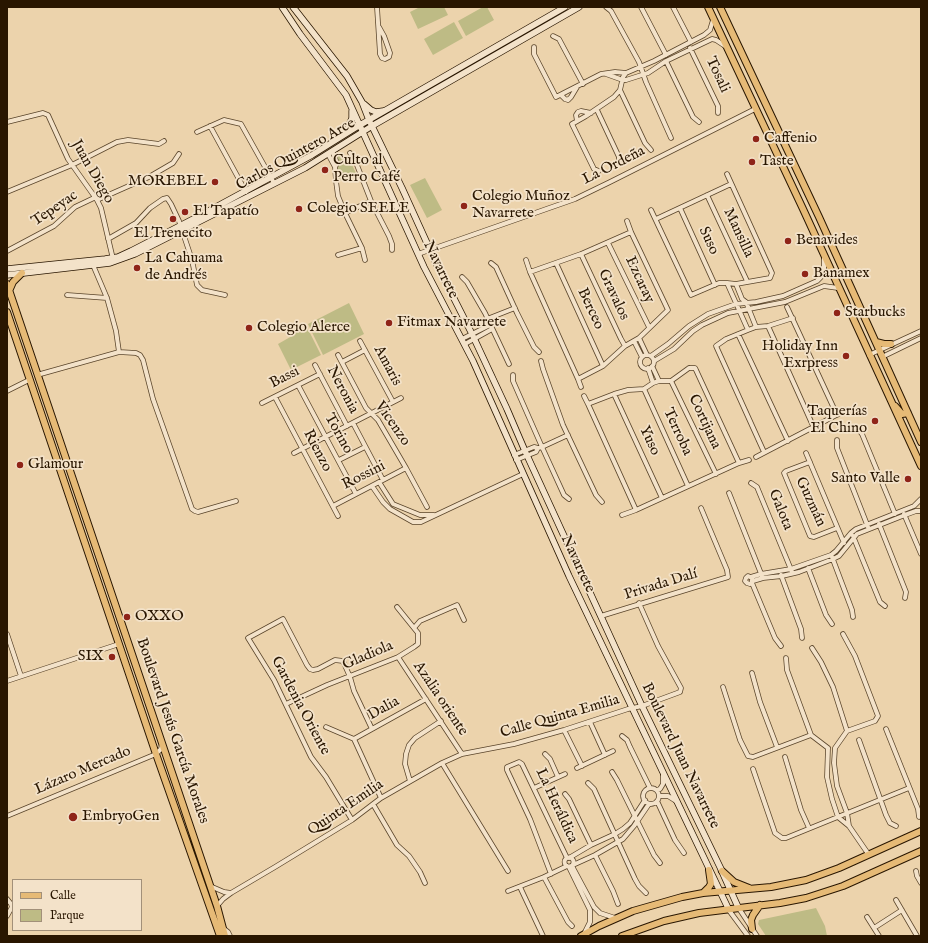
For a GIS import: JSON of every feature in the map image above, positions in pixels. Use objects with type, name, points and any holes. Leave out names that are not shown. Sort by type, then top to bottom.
[{"type":"main road","name":"Navarrete","points":[[282,7],[300,34],[340,86],[352,109],[418,254],[463,342],[590,620]]},
{"type":"main road","name":"Navarrete","points":[[293,7],[347,76],[362,102],[430,250],[473,336],[507,409],[601,616]]},
{"type":"main road","name":"Carlos Quintero Arce","points":[[182,228],[245,191],[312,155],[346,133],[565,7]]},
{"type":"main road","name":"Carlos Quintero Arce","points":[[7,269],[93,265],[114,260],[247,198],[332,155],[372,126],[579,7]]},
{"type":"main road","points":[[708,7],[921,466]]},
{"type":"main road","points":[[720,7],[820,217],[921,442]]},
{"type":"main road","points":[[470,69],[489,55],[489,52]]},
{"type":"main road","points":[[443,85],[443,81],[461,68]]},
{"type":"main road","points":[[743,82],[750,84],[755,80]]},
{"type":"main road","points":[[362,102],[376,112],[385,111]]},
{"type":"main road","points":[[346,133],[352,118],[352,109]]},
{"type":"main road","points":[[803,209],[812,209],[820,217]]},
{"type":"main road","name":"Carlos Quintero Arce","points":[[7,275],[54,267],[114,260]]},
{"type":"main road","points":[[8,288],[22,273]]},
{"type":"main road","name":"Boulevard Jesús García Morales","points":[[8,288],[217,906],[220,933]]},
{"type":"main road","name":"Boulevard Jesús García Morales","points":[[7,312],[156,754],[220,933],[226,936]]},
{"type":"main road","points":[[876,342],[891,344]]},
{"type":"main road","points":[[892,404],[902,414],[908,413]]},
{"type":"main road","points":[[902,425],[908,424],[917,433]]},
{"type":"main road","points":[[109,615],[118,612]]},
{"type":"main road","name":"Boulevard Juan Navarrete","points":[[601,616],[642,706],[738,907]]},
{"type":"main road","name":"Boulevard Juan Navarrete","points":[[590,620],[728,908]]},
{"type":"main road","points":[[582,935],[616,918],[646,907],[682,897],[703,893],[752,889],[806,880],[825,874],[921,831]]},
{"type":"main road","points":[[622,936],[664,921],[699,913],[806,898],[843,886],[921,851]]},
{"type":"main road","points":[[703,893],[711,884],[709,870]]},
{"type":"main road","points":[[713,878],[720,878],[723,873],[734,882],[752,889]]},
{"type":"main road","points":[[752,929],[751,920],[760,905]]},
{"type":"street","points":[[377,7],[380,54],[382,58],[385,59],[389,57],[390,54],[384,36],[379,27]]},
{"type":"street","points":[[606,7],[611,11],[641,67],[671,138]]},
{"type":"street","points":[[642,7],[666,55]]},
{"type":"street","name":"Tosali","points":[[673,7],[718,106],[718,113]]},
{"type":"street","points":[[534,47],[534,54],[556,97],[598,75],[615,72],[626,73],[666,55],[690,43],[710,30],[713,19]]},
{"type":"street","points":[[553,36],[559,39],[583,84]]},
{"type":"street","points":[[606,74],[626,80],[655,69],[666,61],[712,39],[727,47]]},
{"type":"street","points":[[666,61],[693,117],[699,122]]},
{"type":"street","points":[[599,171],[594,169],[572,124],[597,110],[614,97],[620,90],[622,80],[626,73]]},
{"type":"street","points":[[561,95],[567,100],[570,99],[577,87]]},
{"type":"street","points":[[620,90],[645,143],[652,150]]},
{"type":"street","name":"La Ordeña","points":[[418,254],[575,199],[756,109]]},
{"type":"street","points":[[597,110],[619,157],[619,162]]},
{"type":"street","points":[[577,121],[576,115],[578,112],[581,111],[592,113]]},
{"type":"street","name":"Juan Diego","points":[[7,122],[43,113],[48,114],[72,165],[96,198],[114,260]]},
{"type":"street","points":[[197,132],[224,120],[240,124],[274,183]]},
{"type":"street","points":[[210,126],[242,185],[247,198]]},
{"type":"street","points":[[7,192],[72,165],[117,142],[128,140],[159,144],[164,141]]},
{"type":"street","points":[[350,153],[357,164],[371,201],[389,236],[392,244],[392,250]]},
{"type":"street","name":"Tepeyac","points":[[7,251],[54,226],[75,207],[149,177],[173,163],[179,154]]},
{"type":"street","points":[[332,155],[337,163],[335,167],[338,196],[362,248],[365,260]]},
{"type":"street","points":[[651,210],[690,294],[694,295],[715,285],[727,282],[736,284],[747,281],[768,279],[772,274],[727,174]]},
{"type":"street","points":[[656,219],[731,184]]},
{"type":"street","name":"Mansilla","points":[[707,195],[747,281]]},
{"type":"street","points":[[108,239],[136,223],[150,208],[165,198],[168,199],[182,228],[199,287],[202,290],[225,295]]},
{"type":"street","points":[[345,213],[371,201]]},
{"type":"street","name":"Suso","points":[[680,208],[715,285]]},
{"type":"street","points":[[578,379],[603,366],[625,346],[638,338],[668,310],[627,221]]},
{"type":"street","points":[[530,272],[581,254],[631,232]]},
{"type":"street","name":"Ezcaray","points":[[608,242],[649,327]]},
{"type":"street","points":[[338,255],[362,248]]},
{"type":"street","name":"Gravalos","points":[[581,254],[625,346]]},
{"type":"street","points":[[642,357],[649,355],[668,344],[689,326],[708,314],[736,304],[756,302],[783,296],[819,280],[824,271],[824,258]]},
{"type":"street","points":[[526,260],[581,387]]},
{"type":"street","name":"Berceo","points":[[556,262],[603,366]]},
{"type":"street","points":[[491,263],[496,267],[534,347],[538,352]]},
{"type":"street","points":[[93,265],[107,298],[120,352]]},
{"type":"street","points":[[462,277],[467,282],[487,319],[508,364]]},
{"type":"street","points":[[727,282],[748,330]]},
{"type":"street","points":[[736,284],[742,299],[746,302],[756,327]]},
{"type":"street","points":[[648,368],[674,349],[694,331],[712,319],[728,313],[785,302],[819,287],[828,286],[838,288]]},
{"type":"street","points":[[67,295],[107,298]]},
{"type":"street","points":[[783,296],[785,302]]},
{"type":"street","points":[[787,307],[837,415]]},
{"type":"street","points":[[487,319],[515,308]]},
{"type":"street","points":[[764,452],[716,346],[738,334],[756,327],[768,326],[793,318]]},
{"type":"street","points":[[689,326],[694,331]]},
{"type":"street","points":[[768,326],[814,428]]},
{"type":"street","points":[[463,342],[491,327]]},
{"type":"street","points":[[881,354],[891,344],[921,331]]},
{"type":"street","points":[[738,334],[788,441]]},
{"type":"street","points":[[638,338],[653,363],[658,379]]},
{"type":"street","points":[[869,355],[881,354],[921,338]]},
{"type":"street","name":"Amaris","points":[[360,341],[393,402]]},
{"type":"street","points":[[634,341],[642,357],[640,361],[641,365],[644,368],[648,368]]},
{"type":"street","points":[[342,362],[365,350]]},
{"type":"street","points":[[37,375],[120,352],[136,353],[142,357],[153,399],[192,509],[198,512],[236,501]]},
{"type":"street","name":"Vicenzo","points":[[338,355],[366,408],[370,414],[378,420],[427,507]]},
{"type":"street","points":[[541,362],[568,435],[596,495],[602,502]]},
{"type":"street","name":"Neronia","points":[[315,365],[347,426]]},
{"type":"street","points":[[648,368],[652,382]]},
{"type":"street","points":[[588,404],[628,390],[644,389],[658,379],[672,381],[690,368],[695,368],[739,463]]},
{"type":"street","name":"Bassi","points":[[262,403],[320,374]]},
{"type":"street","points":[[513,375],[513,381],[540,447],[564,495],[569,498]]},
{"type":"street","points":[[7,391],[29,380]]},
{"type":"street","name":"Cortijana","points":[[672,381],[716,474]]},
{"type":"street","name":"Torino","points":[[298,386],[356,494]]},
{"type":"street","name":"Terroba","points":[[644,389],[688,486]]},
{"type":"street","name":"Yuso","points":[[614,394],[662,498]]},
{"type":"street","points":[[584,396],[636,510]]},
{"type":"street","name":"Rienzo","points":[[275,397],[338,516]]},
{"type":"street","points":[[294,453],[326,438],[401,398]]},
{"type":"street","points":[[756,457],[846,410]]},
{"type":"street","name":"Neronia","points":[[353,423],[393,504]]},
{"type":"street","points":[[858,430],[862,434],[897,518]]},
{"type":"street","points":[[515,458],[526,453],[536,452],[540,447],[568,435]]},
{"type":"street","points":[[837,440],[837,448],[868,526]]},
{"type":"street","points":[[339,460],[365,447]]},
{"type":"street","points":[[806,453],[810,462]]},
{"type":"street","points":[[622,515],[739,463],[749,460]]},
{"type":"street","name":"Guzmán","points":[[810,462],[837,528],[814,538],[810,536],[784,474],[810,462]]},
{"type":"street","name":"Rossini","points":[[333,506],[406,468]]},
{"type":"street","points":[[372,486],[382,502],[390,509],[413,522],[417,522],[425,521],[523,474]]},
{"type":"street","name":"Galota","points":[[751,483],[757,487],[792,572]]},
{"type":"street","points":[[729,493],[762,576]]},
{"type":"street","points":[[781,646],[775,638],[752,580],[780,571],[792,572],[808,569],[832,557],[843,542],[852,535],[868,526],[897,518],[921,499]]},
{"type":"street","points":[[390,509],[393,504],[420,515],[435,515]]},
{"type":"street","points":[[914,506],[919,511]]},
{"type":"street","name":"Privada Dalí","points":[[601,616],[639,603],[728,577],[727,570],[701,508]]},
{"type":"street","points":[[878,523],[895,513],[919,511]]},
{"type":"street","points":[[904,512],[921,554]]},
{"type":"street","points":[[878,523],[906,592],[905,598]]},
{"type":"street","points":[[837,528],[846,546]]},
{"type":"street","points":[[762,576],[782,576],[807,564],[838,556],[852,535]]},
{"type":"street","points":[[852,535],[880,602],[885,606]]},
{"type":"street","points":[[832,557],[852,610],[853,617]]},
{"type":"street","points":[[807,564],[826,616],[832,624]]},
{"type":"street","points":[[780,571],[801,629],[802,638]]},
{"type":"street","name":"Calle Quinta Emilia","points":[[496,748],[564,730],[631,708],[642,706],[682,691],[658,646],[639,603]]},
{"type":"street","points":[[398,607],[414,628],[420,621],[457,605],[464,620]]},
{"type":"street","name":"Gardenia Oriente","points":[[350,677],[343,661],[339,659],[318,669],[310,669],[283,619],[248,638],[272,677],[311,757],[326,777],[352,820]]},
{"type":"street","name":"Gladiola","points":[[286,704],[322,687],[398,657],[418,644],[418,633],[414,628]]},
{"type":"street","points":[[7,634],[21,676]]},
{"type":"street","points":[[844,634],[855,656],[878,718],[873,722],[846,731],[835,748],[834,763],[837,786],[847,814],[849,826]]},
{"type":"street","points":[[7,681],[119,644]]},
{"type":"street","points":[[812,648],[821,662],[832,687],[846,731]]},
{"type":"street","name":"Azalia oriente","points":[[398,657],[462,754]]},
{"type":"street","points":[[786,658],[787,670],[811,735],[828,748],[835,748]]},
{"type":"street","points":[[752,673],[760,702],[777,747]]},
{"type":"street","points":[[350,677],[354,692],[372,729]]},
{"type":"street","points":[[723,687],[740,740],[746,754],[750,757],[811,735]]},
{"type":"street","name":"Dalia","points":[[354,739],[426,699]]},
{"type":"street","points":[[410,781],[405,764],[409,745],[415,738],[441,722]]},
{"type":"street","points":[[590,722],[605,755]]},
{"type":"street","points":[[326,727],[354,739],[381,798]]},
{"type":"street","points":[[886,729],[918,809],[918,817]]},
{"type":"street","points":[[564,730],[579,767],[614,751]]},
{"type":"street","points":[[622,736],[627,740],[650,788],[657,790]]},
{"type":"street","points":[[859,740],[880,800],[890,823],[896,826]]},
{"type":"street","points":[[156,754],[161,749],[162,743]]},
{"type":"street","name":"Quinta Emilia","points":[[217,906],[231,893],[276,868],[352,820],[381,798],[410,781],[442,763],[462,754],[496,748]]},
{"type":"street","points":[[828,748],[827,777],[838,817],[849,826],[869,855]]},
{"type":"street","name":"Lázaro Mercado","points":[[7,816],[156,754]]},
{"type":"street","points":[[545,754],[550,759],[558,776]]},
{"type":"street","points":[[785,757],[801,810],[809,828]]},
{"type":"street","name":"La Heráldica","points":[[551,874],[530,819],[507,770],[507,767],[519,762],[522,764],[568,858],[573,859],[570,866]]},
{"type":"street","points":[[442,763],[508,871]]},
{"type":"street","points":[[753,769],[775,833],[779,837],[786,838],[909,788]]},
{"type":"street","points":[[612,772],[654,855],[660,863]]},
{"type":"street","points":[[534,788],[565,774]]},
{"type":"street","points":[[657,790],[660,789],[662,784],[663,774]]},
{"type":"street","points":[[588,783],[594,789],[635,879],[646,893]]},
{"type":"street","points":[[616,918],[605,916],[596,910],[570,866],[565,863],[568,858],[626,827],[644,800],[644,793],[650,788]]},
{"type":"street","points":[[508,891],[596,855],[619,842],[630,832],[649,804],[653,804],[657,801],[659,796],[657,790]]},
{"type":"street","points":[[565,794],[569,799],[591,845]]},
{"type":"street","points":[[659,796],[668,796],[676,802]]},
{"type":"street","points":[[644,800],[649,804]]},
{"type":"street","points":[[657,801],[675,840],[684,853]]},
{"type":"street","points":[[373,804],[397,845],[409,856],[425,883]]},
{"type":"street","points":[[596,855],[618,904]]},
{"type":"street","points":[[570,866],[590,913],[590,922],[582,935]]},
{"type":"street","points":[[916,871],[921,883]]},
{"type":"street","points":[[544,877],[568,922],[572,926]]},
{"type":"street","points":[[210,886],[224,892],[231,893]]},
{"type":"street","points":[[520,887],[543,936]]},
{"type":"street","points":[[7,900],[12,907],[7,916]]},
{"type":"street","points":[[896,900],[917,936]]},
{"type":"street","points":[[738,907],[758,936]]},
{"type":"street","points":[[728,908],[748,936]]},
{"type":"street","points":[[590,913],[596,910]]},
{"type":"street","points":[[874,928],[902,910]]},
{"type":"street","points":[[867,917],[879,936]]},
{"type":"street","points":[[220,933],[228,932],[230,936]]},
{"type":"green space","points":[[420,7],[444,7],[448,15],[418,29],[410,12]]},
{"type":"green space","points":[[483,7],[487,7],[494,20],[466,36],[458,21]]},
{"type":"green space","points":[[454,22],[463,38],[433,55],[424,39]]},
{"type":"green space","points":[[343,152],[344,156],[349,159],[356,173],[338,182],[338,161],[335,156]]},
{"type":"green space","points":[[425,178],[442,210],[427,218],[410,185]]},
{"type":"green space","points":[[349,303],[364,334],[323,355],[308,324]]},
{"type":"green space","points":[[307,327],[321,355],[291,370],[278,344],[292,336],[292,334]]},
{"type":"green space","points":[[816,908],[825,926],[827,936],[766,936],[758,924],[759,920]]},
{"type":"place","name":"Caffenio","points":[[756,139]]},
{"type":"place","name":"Taste","points":[[752,162]]},
{"type":"place","name":"Culto al Perro Café","points":[[325,170]]},
{"type":"place","name":"MOREBEL","points":[[215,182]]},
{"type":"place","name":"Colegio Muñoz Navarrete","points":[[464,206]]},
{"type":"place","name":"Colegio SEELE","points":[[299,209]]},
{"type":"place","name":"El Tapatío","points":[[185,212]]},
{"type":"place","name":"El Trenecito","points":[[173,219]]},
{"type":"place","name":"Benavides","points":[[788,241]]},
{"type":"place","name":"La Cahuama de Andrés","points":[[137,268]]},
{"type":"place","name":"Banamex","points":[[805,274]]},
{"type":"place","name":"Starbucks","points":[[837,313]]},
{"type":"place","name":"Fitmax Navarrete","points":[[389,323]]},
{"type":"place","name":"Colegio Alerce","points":[[249,328]]},
{"type":"place","name":"Holiday Inn Exrpress","points":[[846,356]]},
{"type":"place","name":"Taquerías El Chino","points":[[875,421]]},
{"type":"place","name":"Glamour","points":[[20,465]]},
{"type":"place","name":"Santo Valle","points":[[908,479]]},
{"type":"place","name":"OXXO","points":[[127,617]]},
{"type":"place","name":"SIX","points":[[112,657]]},
{"type":"place","name":"EmbryoGen","points":[[73,817]]}]
